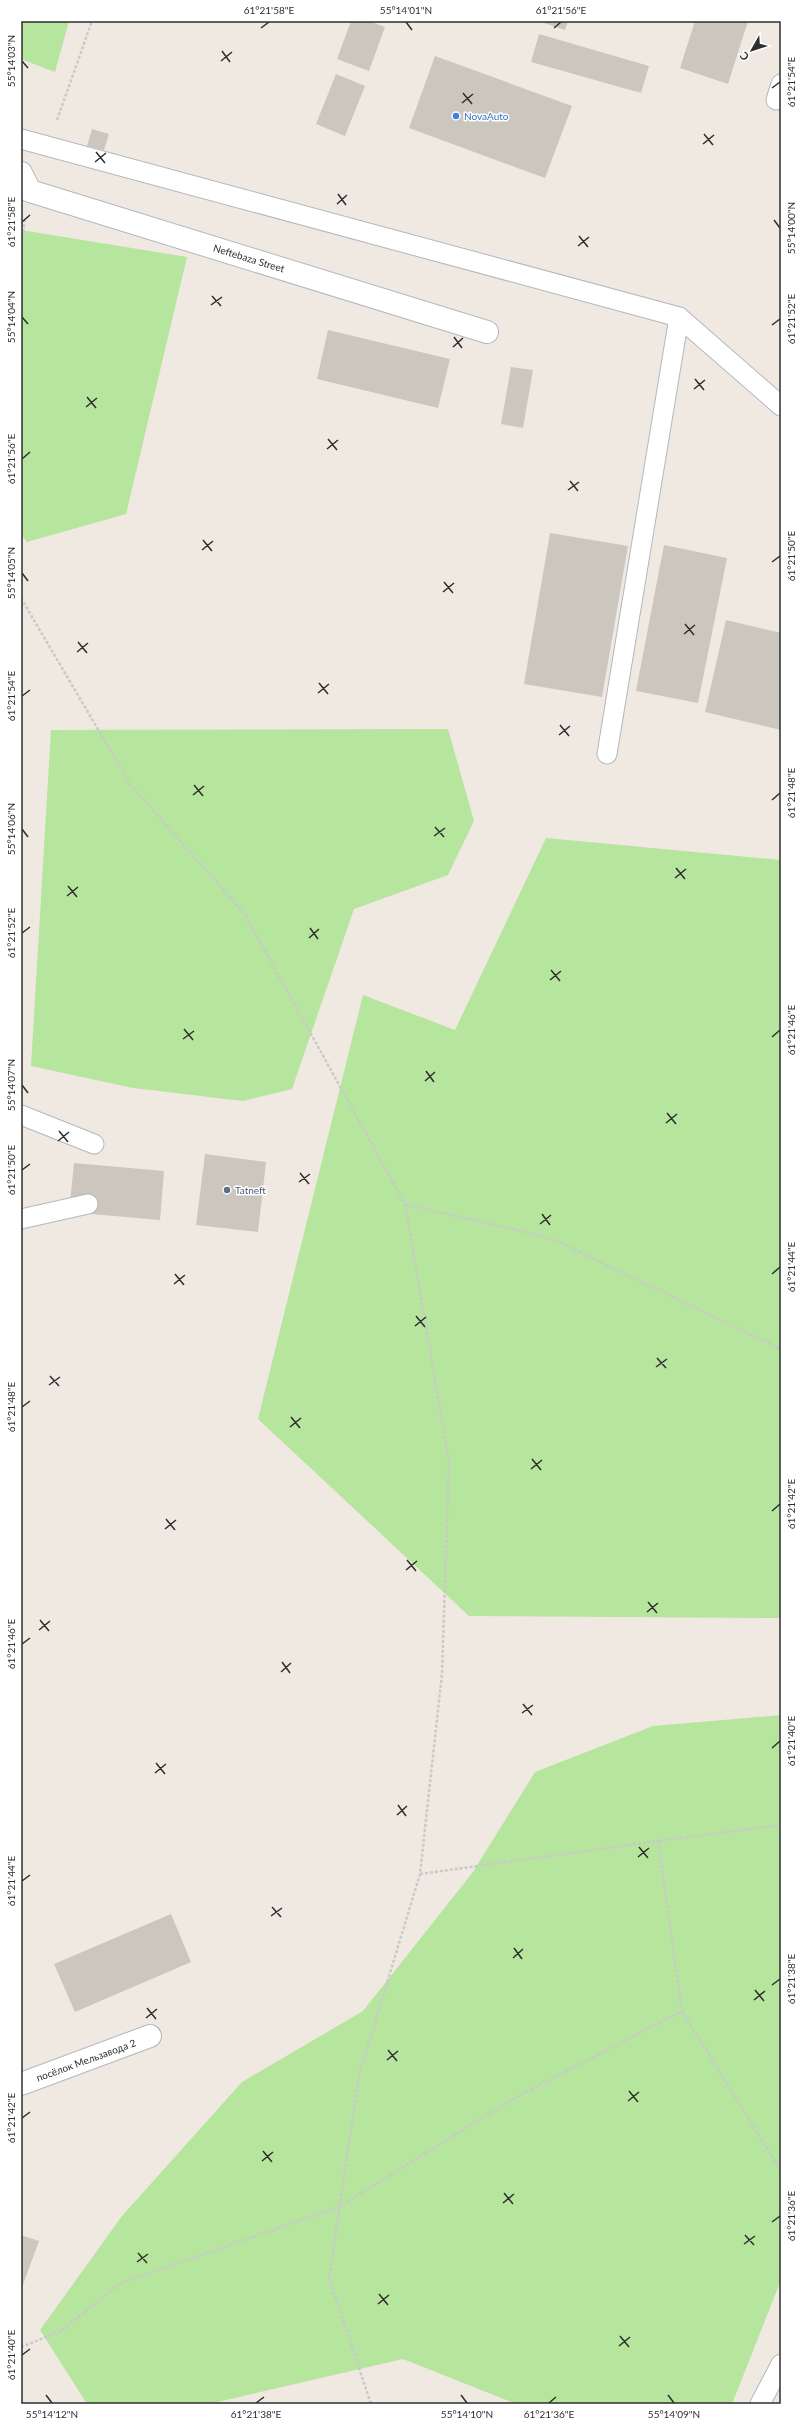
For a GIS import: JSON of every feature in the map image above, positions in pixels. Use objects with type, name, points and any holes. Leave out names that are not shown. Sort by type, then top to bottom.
[{"type":"street","name":"Neftebaza Street","points":[[21,174],[30,190],[487,332]]},
{"type":"street","name":"посёлок Мельзавода 2","points":[[21,2084],[150,2036]]},
{"type":"lane","points":[[21,139],[679,317],[781,406]]},
{"type":"lane","points":[[607,754],[679,317]]},
{"type":"lane","points":[[21,1115],[94,1144]]},
{"type":"lane","points":[[21,1219],[88,1204]]},
{"type":"lane","points":[[760,2404],[781,2364]]},
{"type":"path","points":[[21,598],[130,784],[244,913],[405,1204],[449,1462],[442,1674],[420,1874],[359,2075],[329,2278],[371,2404]]},
{"type":"path","points":[[405,1204],[550,1238],[781,1349]]},
{"type":"path","points":[[420,1874],[781,1825]]},
{"type":"path","points":[[658,1841],[682,2011],[781,2171]]},
{"type":"path","points":[[21,2347],[61,2331],[121,2283],[339,2207],[513,2099],[682,2011]]},
{"type":"green space","points":[[21,21],[69,21],[55,72],[21,59]]},
{"type":"green space","points":[[21,230],[187,257],[126,514],[27,542],[21,534]]},
{"type":"green space","points":[[448,729],[474,821],[448,875],[354,909],[292,1089],[243,1101],[133,1088],[31,1066],[51,730]]},
{"type":"green space","points":[[546,838],[781,860],[781,1618],[469,1616],[258,1419],[363,995],[455,1030]]},
{"type":"green space","points":[[781,1715],[781,2280],[732,2404],[516,2404],[403,2359],[209,2404],[87,2404],[40,2330],[122,2216],[242,2082],[363,2011],[473,1872],[535,1772],[653,1726]]},
{"type":"building","points":[[351,21],[369,21],[385,27],[369,71],[337,59]]},
{"type":"building","points":[[538,21],[568,21],[565,30]]},
{"type":"building","points":[[695,21],[748,21],[728,84],[680,68]]},
{"type":"building","points":[[539,34],[649,66],[641,93],[531,62]]},
{"type":"building","points":[[435,56],[572,106],[545,178],[409,128]]},
{"type":"building","points":[[336,74],[365,86],[345,136],[316,124]]},
{"type":"building","points":[[92,129],[109,134],[104,150],[87,146]]},
{"type":"building","points":[[328,330],[450,359],[438,408],[317,379]]},
{"type":"building","points":[[511,367],[533,370],[523,428],[501,424]]},
{"type":"building","points":[[550,533],[628,546],[602,697],[524,684]]},
{"type":"building","points":[[664,545],[727,558],[698,703],[636,691]]},
{"type":"building","points":[[726,620],[781,633],[781,730],[705,712]]},
{"type":"building","points":[[205,1154],[266,1162],[258,1232],[196,1225]]},
{"type":"building","points":[[74,1163],[164,1171],[160,1220],[69,1212]]},
{"type":"building","points":[[171,1914],[191,1962],[75,2012],[54,1964]]},
{"type":"building","points":[[21,2235],[39,2241],[21,2290]]},
{"type":"place","name":"NovaAuto","points":[[456,116]]},
{"type":"place","name":"Tatneft","points":[[227,1190]]}]
